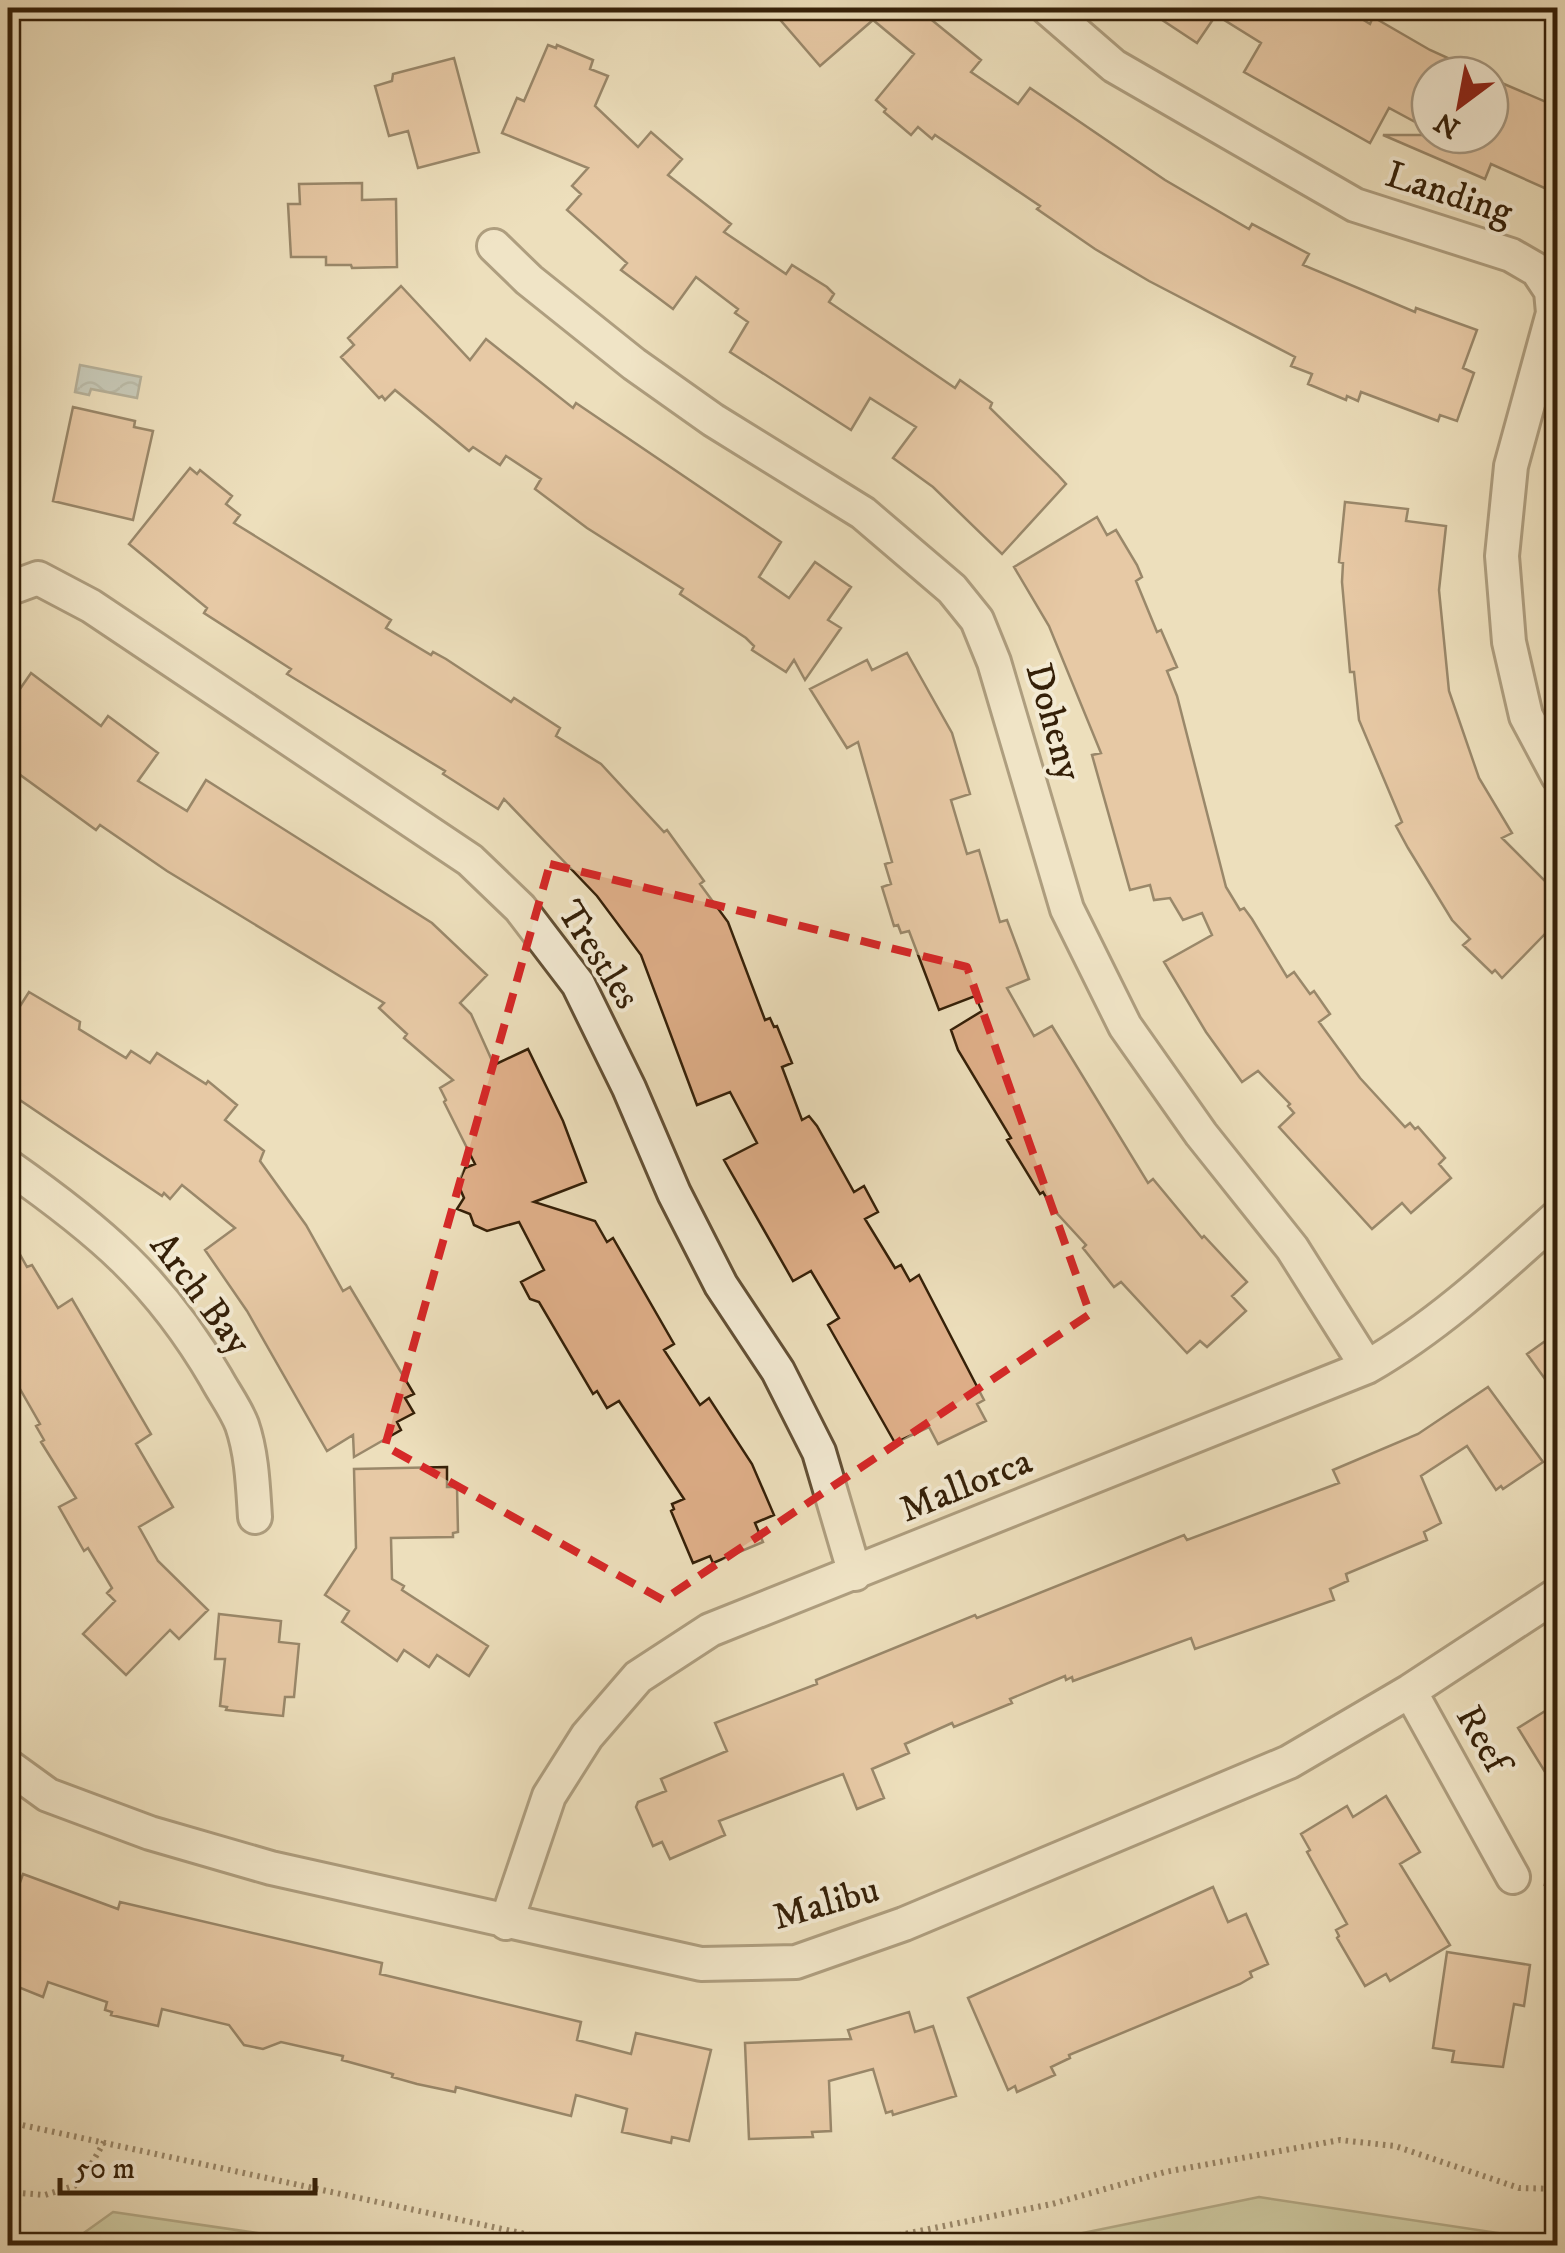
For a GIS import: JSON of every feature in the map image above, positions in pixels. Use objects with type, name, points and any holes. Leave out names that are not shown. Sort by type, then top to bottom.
[{"type":"street","name":"Landing","points":[[1046,8],[1114,66],[1356,205],[1511,255],[1537,270],[1551,291],[1552,313],[1511,466],[1502,556],[1509,642],[1526,716],[1558,776]]},
{"type":"street","name":"Doheny","points":[[494,246],[529,280],[634,364],[713,420],[863,513],[952,589],[977,620],[994,662],[1067,909],[1125,1026],[1201,1134],[1292,1248],[1367,1367]]},
{"type":"street","name":"Trestles","points":[[23,583],[91,606],[470,860],[520,908],[578,984],[721,1285],[778,1371],[820,1452],[856,1574]]},
{"type":"street","name":"Arch Bay","points":[[8,1166],[110,1242],[154,1286],[201,1353],[242,1424],[252,1471],[255,1517]]},
{"type":"street","name":"Mallorca","points":[[506,1922],[549,1796],[587,1736],[638,1677],[710,1630],[1367,1367],[1413,1341],[1558,1216]]},
{"type":"street","name":"Malibu","points":[[8,1766],[48,1794],[150,1833],[271,1868],[702,1964],[796,1962],[904,1924],[1290,1762],[1410,1691],[1558,1594]]},
{"type":"street","name":"Reef","points":[[1410,1691],[1513,1876]]},
{"type":"path","points":[[8,2122],[581,2246]]},
{"type":"path","points":[[832,2246],[1052,2204],[1166,2172],[1340,2140],[1395,2146],[1519,2188],[1558,2189]]},
{"type":"path","points":[[8,2192],[46,2194],[80,2184],[104,2142]]},
{"type":"highlighted area","points":[[550,864],[967,967],[1090,1314],[663,1600],[385,1446]]},
{"type":"green space","points":[[1259,2197],[1544,2240],[1548,2245],[1024,2245]]},
{"type":"green space","points":[[113,2212],[339,2245],[67,2245]]},
{"type":"water","points":[[80,365],[141,377],[137,398],[91,389],[89,395],[75,392]]},
{"type":"building","points":[[770,8],[917,8],[981,60],[971,72],[1018,104],[1030,88],[1165,180],[1249,229],[1252,224],[1309,254],[1303,265],[1415,312],[1416,308],[1477,330],[1463,368],[1474,373],[1457,421],[1440,415],[1438,421],[1361,392],[1358,401],[1347,396],[1346,400],[1308,384],[1312,374],[1291,366],[1295,357],[1095,249],[1037,209],[1040,206],[935,135],[932,139],[918,127],[911,135],[876,100],[914,54],[873,20],[820,66]]},
{"type":"building","points":[[1144,8],[1344,8],[1370,24],[1373,17],[1441,55],[1410,55],[1410,119],[1389,108],[1370,143],[1244,72],[1261,43],[1216,15],[1197,43]]},
{"type":"building","points":[[548,45],[593,60],[590,69],[608,76],[595,106],[638,147],[651,132],[682,159],[668,175],[731,224],[724,232],[786,274],[792,265],[827,287],[834,294],[829,302],[955,388],[960,380],[992,403],[990,408],[1066,484],[1002,554],[933,487],[893,458],[916,427],[870,398],[851,430],[730,352],[748,322],[735,313],[738,309],[696,277],[673,309],[621,270],[627,263],[567,210],[581,194],[572,186],[588,168],[502,133],[517,98],[524,101]]},
{"type":"building","points":[[454,58],[479,152],[418,168],[408,131],[389,136],[375,86],[392,81],[393,74]]},
{"type":"building","points":[[1510,87],[1558,107],[1558,194],[1491,164],[1485,179],[1429,155],[1510,155]]},
{"type":"building","points":[[1383,135],[1410,135],[1410,147]]},
{"type":"building","points":[[362,183],[362,200],[396,199],[397,267],[352,268],[326,265],[326,257],[291,257],[288,204],[300,204],[299,184]]},
{"type":"building","points":[[401,286],[470,360],[486,339],[573,408],[576,403],[781,542],[759,577],[789,598],[815,562],[851,587],[828,620],[841,628],[805,680],[794,660],[786,672],[752,650],[754,646],[746,638],[680,594],[683,589],[587,528],[535,489],[541,479],[506,456],[500,465],[473,447],[469,451],[395,390],[385,400],[379,398],[341,357],[354,345],[348,338]]},
{"type":"building","points":[[73,407],[135,421],[134,427],[153,431],[133,520],[53,501]]},
{"type":"building","points":[[190,468],[197,474],[200,470],[232,496],[226,504],[240,515],[234,523],[391,620],[386,628],[431,655],[433,652],[446,659],[511,702],[514,698],[560,728],[556,736],[601,764],[664,832],[667,830],[728,922],[765,1020],[770,1018],[777,1026],[792,1063],[782,1067],[802,1120],[809,1116],[817,1126],[854,1192],[864,1186],[878,1212],[865,1219],[895,1268],[901,1265],[910,1281],[919,1275],[984,1400],[977,1404],[986,1421],[938,1444],[929,1427],[895,1443],[828,1325],[839,1318],[811,1271],[793,1281],[724,1160],[757,1143],[730,1092],[697,1105],[641,955],[597,896],[504,799],[498,809],[443,774],[445,771],[287,674],[291,669],[204,613],[207,608],[129,544]]},
{"type":"building","points":[[1345,502],[1408,509],[1406,521],[1446,526],[1439,590],[1449,691],[1479,778],[1512,833],[1502,838],[1558,894],[1558,948],[1544,935],[1502,978],[1463,945],[1470,939],[1452,920],[1408,848],[1396,826],[1402,822],[1359,720],[1354,672],[1350,672],[1343,563],[1339,562]]},
{"type":"building","points":[[1097,517],[1107,535],[1116,530],[1137,565],[1142,577],[1136,581],[1177,667],[1167,671],[1177,696],[1226,887],[1240,910],[1244,908],[1252,919],[1287,977],[1294,972],[1310,994],[1314,991],[1330,1014],[1319,1022],[1360,1078],[1405,1127],[1410,1123],[1415,1129],[1418,1127],[1445,1158],[1439,1164],[1451,1178],[1411,1213],[1402,1203],[1372,1229],[1279,1127],[1294,1113],[1290,1104],[1258,1071],[1242,1082],[1164,962],[1212,935],[1202,913],[1183,920],[1170,898],[1154,900],[1150,885],[1130,890],[1092,755],[1101,753],[1049,626],[1014,567]]},
{"type":"building","points":[[907,653],[952,733],[970,794],[951,800],[967,854],[979,850],[1000,922],[1007,920],[1029,979],[1007,988],[1034,1036],[1052,1026],[1148,1183],[1153,1179],[1202,1238],[1247,1282],[1232,1296],[1246,1311],[1207,1347],[1200,1341],[1187,1353],[1121,1282],[1114,1287],[1083,1248],[1086,1245],[1043,1192],[1040,1194],[958,1050],[951,1030],[982,1011],[975,996],[939,1010],[909,931],[901,933],[898,925],[894,926],[882,887],[891,884],[885,864],[892,862],[858,742],[847,748],[810,689],[867,660],[872,670]]},
{"type":"building","points":[[31,673],[101,726],[108,716],[158,753],[138,781],[187,811],[206,780],[432,923],[487,975],[460,1003],[471,1014],[494,1065],[528,1049],[563,1121],[586,1182],[534,1202],[595,1221],[607,1242],[613,1238],[674,1344],[664,1350],[700,1405],[709,1398],[752,1464],[774,1515],[755,1523],[763,1542],[713,1563],[710,1556],[693,1563],[671,1511],[672,1504],[684,1499],[619,1401],[607,1408],[597,1391],[593,1394],[539,1302],[530,1299],[521,1282],[544,1270],[519,1222],[487,1231],[474,1225],[470,1214],[457,1209],[464,1198],[458,1184],[465,1168],[475,1164],[440,1088],[453,1080],[404,1038],[407,1034],[379,1008],[384,1003],[167,871],[100,825],[96,830],[8,766],[8,680],[20,689]]},
{"type":"building","points":[[29,992],[80,1022],[79,1029],[126,1058],[131,1051],[150,1063],[157,1053],[206,1084],[208,1081],[237,1105],[225,1120],[264,1151],[260,1161],[306,1225],[343,1291],[350,1287],[414,1394],[405,1398],[414,1413],[397,1422],[401,1430],[354,1457],[353,1435],[327,1451],[247,1311],[205,1250],[235,1228],[182,1185],[170,1199],[164,1193],[162,1196],[8,1092],[8,1025]]},
{"type":"building","points":[[8,1233],[27,1267],[32,1265],[58,1308],[72,1299],[151,1434],[136,1444],[173,1507],[139,1527],[158,1561],[208,1610],[179,1639],[170,1630],[126,1675],[83,1634],[115,1601],[107,1593],[112,1588],[88,1548],[84,1551],[59,1507],[76,1498],[41,1442],[44,1440],[36,1426],[40,1424],[8,1368]]},
{"type":"building","points":[[1558,1332],[1558,1397],[1527,1354]]},
{"type":"building","points":[[1488,1387],[1543,1462],[1496,1490],[1467,1446],[1421,1476],[1441,1523],[1424,1532],[1427,1540],[1346,1574],[1348,1581],[1330,1589],[1334,1600],[1195,1649],[1191,1638],[1073,1681],[1065,1676],[1010,1699],[1012,1703],[954,1727],[952,1723],[905,1744],[909,1753],[872,1769],[884,1798],[857,1809],[843,1774],[719,1821],[725,1835],[670,1859],[662,1842],[653,1846],[636,1807],[638,1802],[666,1791],[661,1779],[727,1751],[715,1723],[817,1684],[816,1680],[975,1615],[977,1618],[1184,1535],[1187,1540],[1339,1483],[1333,1470],[1418,1434]]},
{"type":"building","points":[[447,1467],[447,1487],[457,1487],[458,1532],[453,1537],[391,1538],[392,1579],[404,1586],[402,1590],[488,1646],[469,1676],[437,1655],[429,1667],[404,1650],[397,1661],[342,1622],[349,1611],[325,1595],[356,1548],[354,1469]]},
{"type":"building","points":[[219,1614],[281,1621],[279,1642],[299,1644],[294,1697],[285,1697],[283,1716],[226,1710],[227,1707],[220,1706],[225,1659],[215,1659]]},
{"type":"building","points":[[1558,1703],[1558,1793],[1518,1728]]},
{"type":"building","points":[[1386,1796],[1420,1852],[1400,1864],[1450,1945],[1390,1981],[1386,1974],[1365,1986],[1337,1938],[1336,1930],[1347,1924],[1301,1834],[1347,1806],[1353,1817]]},
{"type":"building","points":[[23,1874],[118,1909],[120,1902],[382,1963],[380,1974],[581,2022],[577,2040],[631,2054],[636,2033],[711,2050],[689,2141],[672,2137],[671,2143],[622,2132],[627,2109],[576,2095],[571,2116],[456,2087],[455,2092],[417,2084],[342,2060],[343,2056],[281,2042],[263,2049],[244,2045],[229,2025],[162,2009],[158,2026],[111,2015],[105,2010],[107,2002],[48,1982],[43,1997],[8,1983],[8,1916]]},
{"type":"building","points":[[1213,1887],[1228,1922],[1246,1914],[1268,1964],[1250,1972],[1252,1977],[1240,1984],[1069,2055],[1070,2058],[1051,2067],[1055,2075],[1017,2092],[1015,2086],[1008,2090],[968,1998]]},
{"type":"building","points":[[1447,1952],[1530,1965],[1524,2006],[1514,2004],[1503,2067],[1452,2062],[1454,2051],[1433,2048]]},
{"type":"building","points":[[909,2012],[915,2032],[933,2026],[956,2096],[893,2115],[892,2111],[886,2113],[873,2069],[829,2081],[831,2131],[812,2132],[813,2137],[749,2139],[745,2043],[851,2039],[848,2030]]}]
